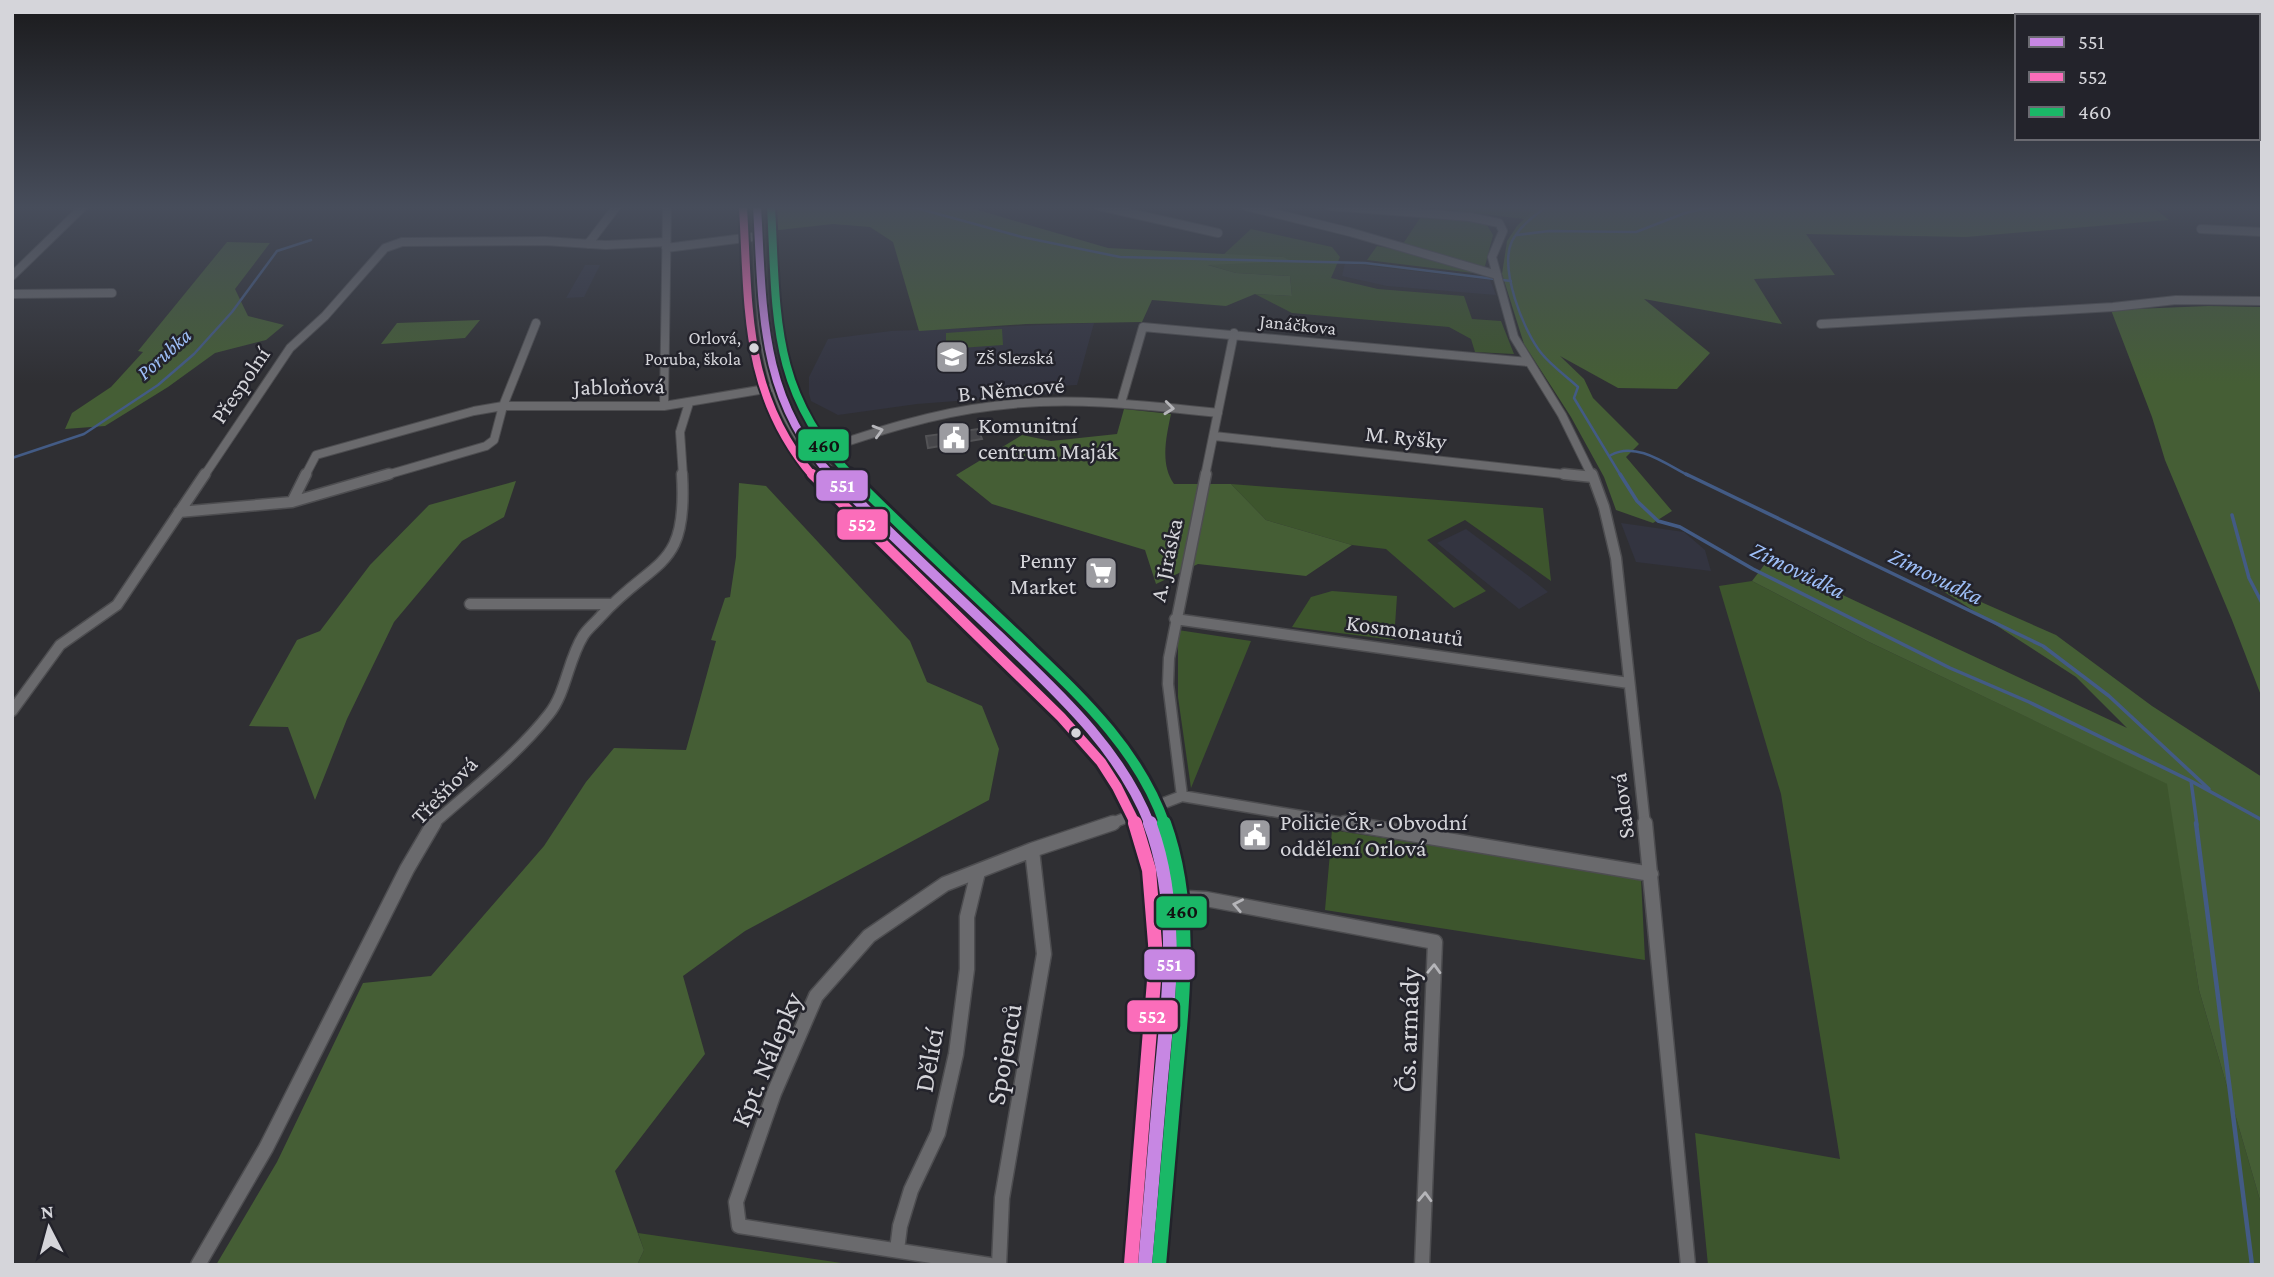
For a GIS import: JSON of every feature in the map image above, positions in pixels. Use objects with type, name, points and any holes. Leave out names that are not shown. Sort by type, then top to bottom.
[{"type":"street","name":"Přespolní","points":[[12,711],[60,645],[117,605],[290,348],[325,316],[372,266]]},
{"type":"street","points":[[664,406],[666,266]]},
{"type":"street","points":[[762,266],[769,345],[777,387],[793,424],[813,453],[855,498],[1083,717],[1124,769],[1146,812],[1156,840],[1167,897],[1170,975],[1144,1265]]},
{"type":"street","points":[[1465,266],[1497,275]]},
{"type":"street","name":"Sadová","points":[[1494,266],[1514,337],[1562,415],[1593,477],[1604,507],[1616,558],[1651,873],[1688,1265]]},
{"type":"street","points":[[12,294],[112,293]]},
{"type":"street","points":[[1821,324],[2113,307],[2176,300],[2262,301]]},
{"type":"street","points":[[179,512],[292,502],[486,446],[494,440],[503,406],[536,323]]},
{"type":"street","name":"Janáčkova","points":[[1121,403],[1143,327],[1234,333],[1528,362]]},
{"type":"street","name":"A. Jiráska","points":[[1182,796],[1168,684],[1169,658],[1234,333]]},
{"type":"street","name":"Jabloňová","points":[[292,502],[316,455],[474,411],[503,406],[664,406],[777,387]]},
{"type":"street","name":"Třešňová","points":[[198,1265],[267,1148],[431,826],[550,713],[583,636],[612,604],[649,576],[672,552],[681,529],[684,501],[680,432],[689,403]]},
{"type":"street","name":"B. Němcové","points":[[813,453],[873,432],[955,412],[1018,404],[1121,403],[1218,413]]},
{"type":"street","name":"M. Ryšky","points":[[1214,436],[1593,477]]},
{"type":"street","points":[[470,604],[612,604]]},
{"type":"street","name":"Kosmonautů","points":[[1175,619],[1629,682]]},
{"type":"street","points":[[1182,796],[1651,873]]},
{"type":"street","name":"Kpt. Nálepky","points":[[990,1265],[739,1226],[736,1202],[774,1093],[816,996],[869,936],[945,884],[1032,850],[1146,812],[1182,796]]},
{"type":"street","name":"Spojenců","points":[[999,1265],[1002,1198],[1044,954],[1032,850]]},
{"type":"street","name":"Dělící","points":[[897,1250],[900,1226],[911,1190],[938,1133],[953,1067],[967,969],[967,917],[978,872]]},
{"type":"street","name":"Čs. armády","points":[[1167,897],[1206,899],[1435,942],[1422,1265]]},
{"type":"shaded area","points":[[585,266],[600,266],[584,297],[566,298]]},
{"type":"shaded area","points":[[1344,266],[1367,266],[1490,280],[1496,295],[1387,286],[1342,276]]},
{"type":"shaded area","name":"ZŠ Slezská","points":[[1094,323],[1077,385],[1060,386],[1061,393],[917,404],[838,415],[811,401],[809,394],[809,377],[828,339],[891,331]]},
{"type":"shaded area","points":[[1621,523],[1684,532],[1705,550],[1711,571],[1636,562]]},
{"type":"shaded area","points":[[1466,529],[1548,592],[1519,609],[1437,543]]},
{"type":"green space","points":[[208,266],[253,266],[235,289],[248,316],[284,325],[266,340],[215,353],[168,387],[105,426],[65,429],[72,413],[111,387],[143,352],[138,351]]},
{"type":"green space","points":[[900,266],[1210,266],[1236,273],[1290,276],[1292,296],[1255,294],[1226,306],[1152,300],[1142,322],[1026,324],[919,331]]},
{"type":"green space","points":[[1210,266],[1336,266],[1331,278],[1378,289],[1464,296],[1472,319],[1501,321],[1514,354],[1475,352],[1471,339],[1449,327],[1292,313],[1255,294],[1292,296],[1290,276],[1236,273]]},
{"type":"green space","points":[[1413,266],[1485,266],[1473,273]]},
{"type":"green space","points":[[1503,266],[1828,266],[1835,275],[1754,279],[1782,324],[1644,299],[1710,353],[1677,389],[1618,388],[1560,356],[1584,379],[1593,398],[1639,444],[1626,457],[1672,511],[1653,523],[1616,510],[1604,477],[1571,417],[1524,344],[1502,274]]},
{"type":"green space","points":[[2262,307],[2262,698],[2165,460],[2152,417],[2111,310]]},
{"type":"green space","points":[[480,320],[465,338],[381,344],[397,323]]},
{"type":"green space","points":[[1002,329],[1003,345],[946,349],[946,333]]},
{"type":"green space","points":[[1124,409],[1171,414],[1166,459],[1174,484],[1231,484],[1266,520],[1352,545],[1306,576],[1198,564],[1156,584],[1145,550],[992,504],[956,475],[1022,435],[1051,441],[1117,434]]},
{"type":"green space","points":[[516,481],[504,517],[462,541],[394,622],[347,719],[315,800],[288,727],[249,726],[297,640],[320,631],[370,565],[429,505]]},
{"type":"green space","points":[[739,483],[766,486],[910,641],[927,682],[982,706],[999,749],[989,800],[745,931],[683,976],[705,1054],[615,1171],[644,1250],[637,1265],[216,1265],[277,1162],[363,983],[431,976],[544,846],[586,782],[614,748],[686,750],[716,641],[711,640],[725,598],[730,597],[736,557]]},
{"type":"green space","points":[[1231,484],[1543,508],[1551,581],[1465,520],[1427,540],[1486,591],[1454,608],[1386,549],[1352,545],[1266,520]]},
{"type":"green space","points":[[1768,560],[2127,728],[2076,677],[1915,573],[2056,635],[2152,706],[2262,777],[2262,1207],[2199,990],[2167,784],[1867,641],[1752,581]]},
{"type":"green space","points":[[1752,581],[1867,641],[2168,784],[2199,990],[2262,1207],[2262,1265],[1708,1265],[1695,1133],[1840,1159],[1781,794],[1719,586]]},
{"type":"green space","points":[[1332,591],[1397,596],[1394,640],[1292,627],[1311,597]]},
{"type":"green space","points":[[1178,630],[1251,641],[1191,788],[1178,697]]},
{"type":"green space","points":[[1332,830],[1641,878],[1645,960],[1325,910]]},
{"type":"green space","points":[[638,1233],[855,1265],[637,1265],[644,1250]]},
{"type":"building","name":"Komunitní centrum Maják","points":[[978,429],[982,439],[928,448],[926,436]]},
{"type":"waterway","name":"Porubka","points":[[12,458],[84,434],[158,385],[194,354],[232,312],[266,266]]},
{"type":"waterway","points":[[1386,266],[1511,281]]},
{"type":"waterway","name":"Zimovůdka","points":[[1509,266],[1511,281]]},
{"type":"waterway","name":"Zimovůdka","points":[[1511,281],[1527,330],[1542,354],[1578,387],[1574,398],[1621,476]]},
{"type":"waterway","name":"Zimovudka","points":[[1611,455],[1621,451],[1641,452],[1689,476]]},
{"type":"waterway","name":"Zimovůdka","points":[[1620,474],[1637,501],[1658,521],[1680,527],[1753,569],[1950,668],[2029,702],[2191,781]]},
{"type":"waterway","name":"Zimovudka","points":[[1686,474],[2043,646],[2109,696],[2209,789]]},
{"type":"waterway","points":[[2232,515],[2249,578],[2262,603]]},
{"type":"waterway","name":"Zimovůdka","points":[[2191,781],[2262,820]]},
{"type":"waterway","points":[[2191,781],[2197,825]]},
{"type":"waterway","points":[[2196,823],[2252,1265]]},
{"type":"transit line","name":"552","points":[[746,266],[749,313],[757,366],[773,416],[792,449],[828,492],[1040,695],[1082,739],[1101,762],[1131,813],[1149,870],[1156,956],[1131,1264]]},
{"type":"transit line","name":"551","points":[[760,266],[770,361],[786,409],[805,442],[842,485],[1074,710],[1113,756],[1144,808],[1162,865],[1167,894],[1170,953],[1145,1265]]},
{"type":"transit line","name":"460","points":[[774,266],[783,355],[798,403],[816,435],[852,476],[1087,703],[1127,751],[1158,806],[1176,865],[1183,953],[1159,1265]]},
{"type":"place","name":"Orlová, Poruba, škola","points":[[754,348]]},
{"type":"place","name":"ZŠ Slezská","points":[[952,357]]},
{"type":"place","name":"Komunitní centrum Maják","points":[[954,438]]},
{"type":"place","name":"Penny Market","points":[[1101,573]]},
{"type":"place","name":"Policie ČR - Obvodní oddělení Orlová","points":[[1255,835]]}]
